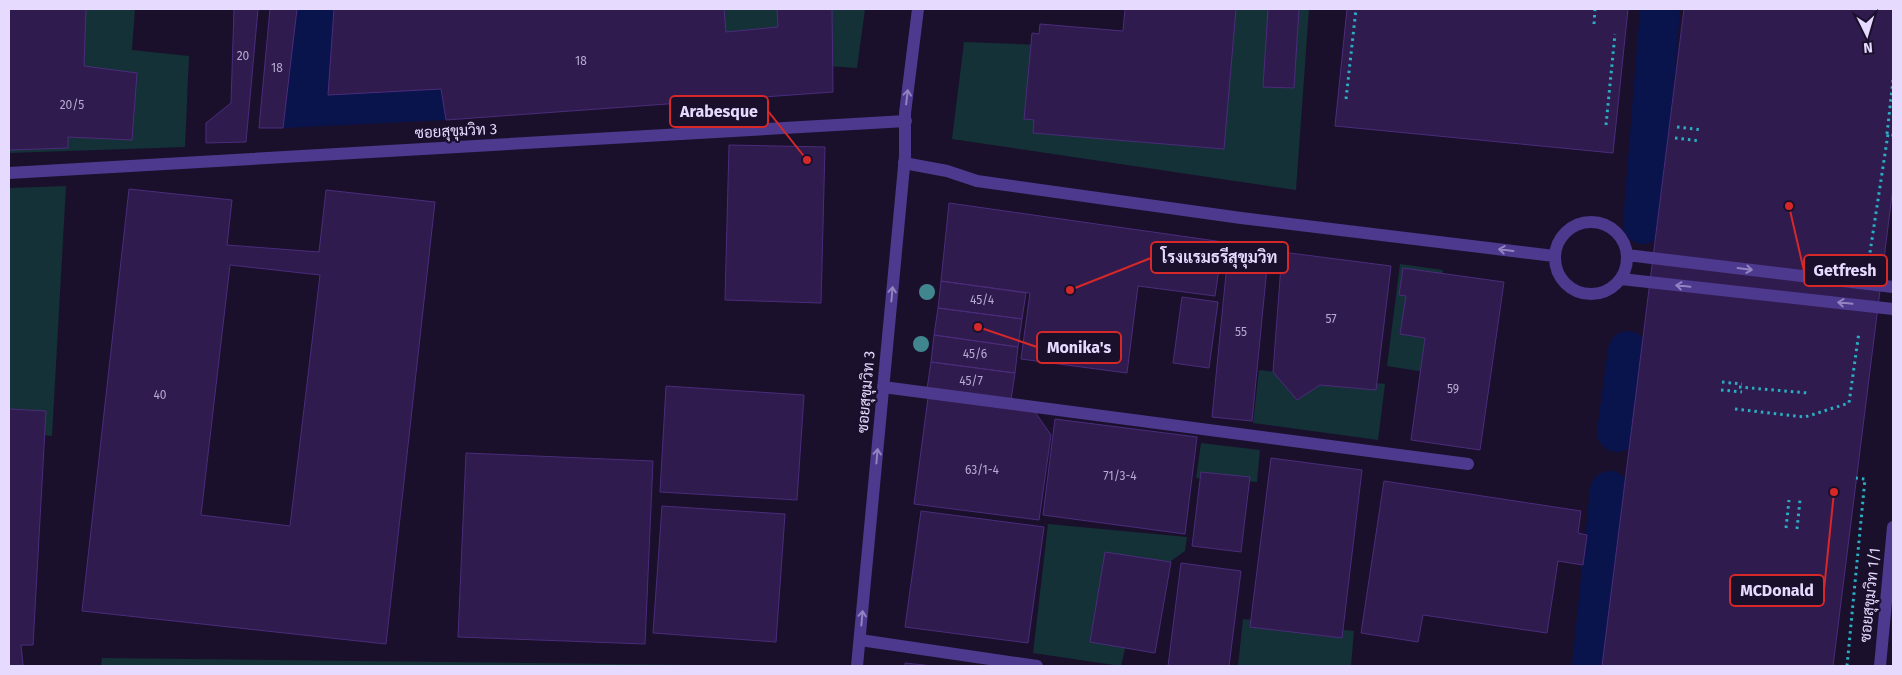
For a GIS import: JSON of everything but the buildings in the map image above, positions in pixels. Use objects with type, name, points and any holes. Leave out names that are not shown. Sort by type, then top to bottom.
[{"type":"street","name":"ซอยสุขุมวิท 3","points":[[857,666],[904,163],[906,121],[918,9]]},
{"type":"street","name":"ซอยสุขุมวิท 3","points":[[9,173],[906,121]]},
{"type":"street","points":[[904,163],[947,171],[976,181],[1337,230],[1554,256]]},
{"type":"street","points":[[1594,222],[1606,226],[1616,233],[1624,243],[1627,255],[1626,267],[1621,279],[1613,288],[1589,295],[1577,293],[1560,278],[1555,267],[1554,256],[1560,240],[1572,227],[1594,222]]},
{"type":"street","points":[[1627,255],[1893,287]]},
{"type":"street","points":[[1621,279],[1893,308]]},
{"type":"street","points":[[883,387],[1468,464]]},
{"type":"street","name":"ซอยสุขุมวิท 1/1","points":[[1880,666],[1893,527]]},
{"type":"street","points":[[860,640],[1037,666]]},
{"type":"path","points":[[1346,99],[1356,9]]},
{"type":"path","points":[[1594,24],[1595,9]]},
{"type":"path","points":[[1606,125],[1615,34]]},
{"type":"path","points":[[1886,145],[1893,80]]},
{"type":"path","points":[[1677,127],[1702,130]]},
{"type":"path","points":[[1675,138],[1700,141]]},
{"type":"path","points":[[1722,382],[1808,394]]},
{"type":"path","points":[[1721,390],[1742,392]]},
{"type":"path","points":[[1735,410],[1805,417]]},
{"type":"path","points":[[1846,666],[1864,479],[1856,478]]},
{"type":"path","points":[[1786,528],[1789,500]]},
{"type":"path","points":[[1797,529],[1800,500]]},
{"type":"green space","points":[[9,9],[135,9],[132,50],[189,56],[185,147],[9,153]]},
{"type":"green space","points":[[504,9],[865,9],[857,68],[501,44]]},
{"type":"green space","points":[[1221,9],[1309,9],[1296,190],[952,139],[964,42],[1042,45],[1210,136]]},
{"type":"green space","points":[[66,186],[52,436],[9,432],[9,188]]},
{"type":"green space","points":[[1400,264],[1443,270],[1425,372],[1387,366]]},
{"type":"green space","points":[[1259,370],[1385,384],[1378,440],[1253,423]]},
{"type":"green space","points":[[1201,443],[1260,450],[1257,482],[1196,478]]},
{"type":"green space","points":[[1048,524],[1187,537],[1185,551],[1140,583],[1121,666],[1033,653]]},
{"type":"green space","points":[[1243,619],[1354,631],[1351,666],[1238,666]]},
{"type":"green space","points":[[102,658],[782,666],[101,666]]},
{"type":"shaded area","points":[[297,9],[334,9],[328,95],[441,89],[446,120],[283,128]]},
{"type":"waterway","points":[[1643,224],[1660,9]]},
{"type":"waterway","points":[[1617,432],[1628,351]]},
{"type":"waterway","points":[[1592,666],[1610,491]]},
{"type":"place","name":"Arabesque","points":[[807,160]]},
{"type":"place","name":"Getfresh","points":[[1789,206]]},
{"type":"place","name":"โรงแรมธรีสุขุมวิท","points":[[1070,290]]},
{"type":"place","name":"Monika's","points":[[978,327]]},
{"type":"place","name":"MCDonald","points":[[1834,492]]}]
